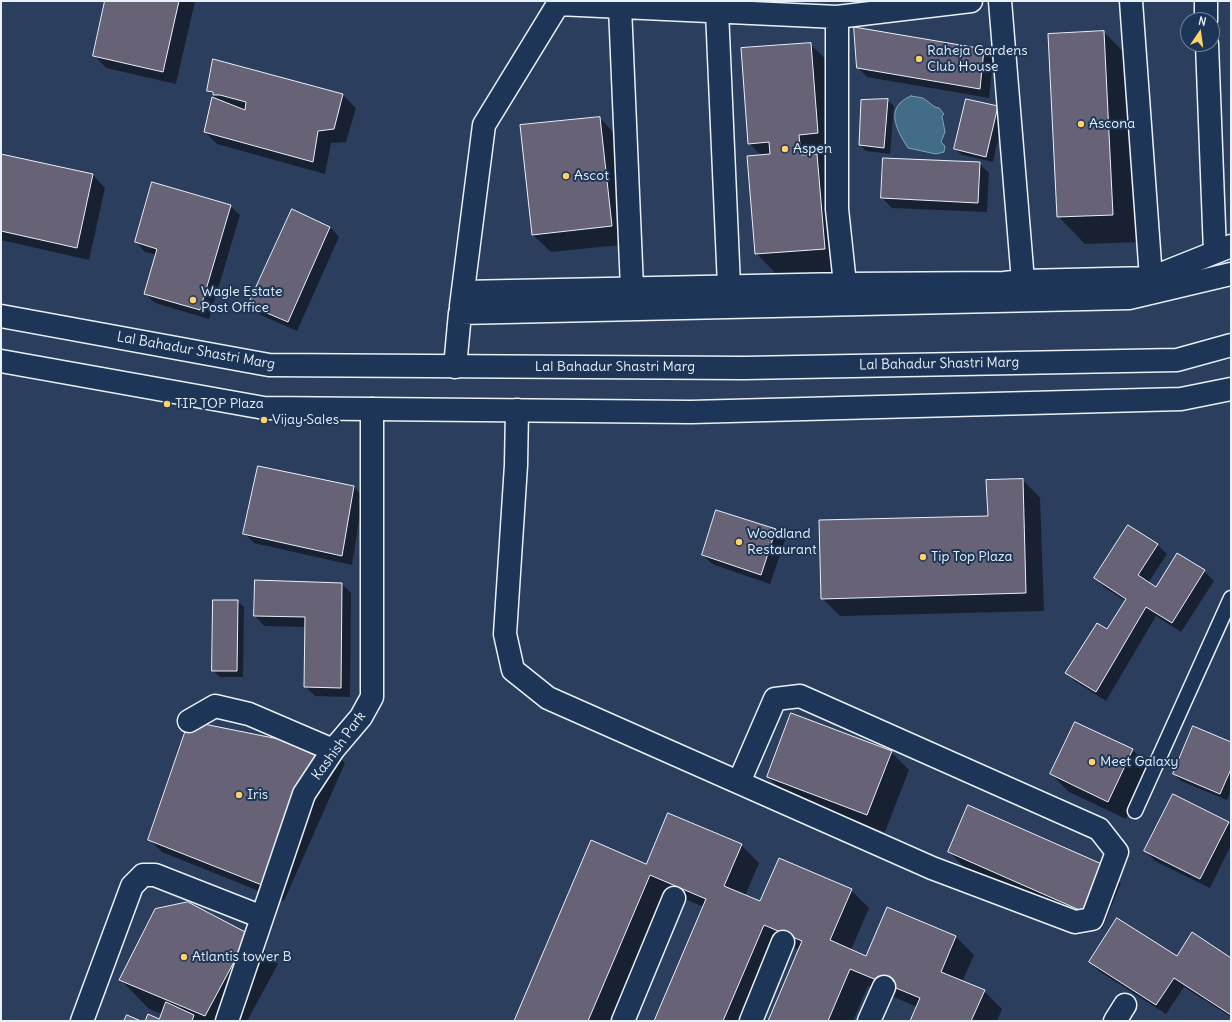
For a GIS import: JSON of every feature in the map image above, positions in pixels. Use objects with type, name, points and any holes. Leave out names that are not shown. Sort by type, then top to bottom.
[{"type":"street","points":[[455,367],[460,313],[484,125],[559,3],[837,17],[971,1]]},
{"type":"street","points":[[1000,1],[1024,281]]},
{"type":"street","points":[[1131,1],[1151,278]]},
{"type":"street","points":[[1206,1],[1206,12]]},
{"type":"street","points":[[620,7],[632,288]]},
{"type":"street","points":[[717,12],[729,286]]},
{"type":"street","points":[[837,17],[837,209],[845,284]]},
{"type":"street","points":[[463,292],[845,284],[1004,283],[1024,281],[1151,278],[1223,249],[1208,52]]},
{"type":"street","points":[[460,313],[1129,298],[1231,274]]},
{"type":"street","name":"Lal Bahadur Shastri Marg","points":[[1,316],[268,366],[744,368],[1177,360],[1231,345]]},
{"type":"street","points":[[1,361],[264,408],[691,412],[1181,399],[1231,389]]},
{"type":"street","name":"Kashish Park","points":[[228,1021],[304,794],[333,750],[361,718],[372,697],[372,409]]},
{"type":"street","points":[[518,410],[505,634],[513,670],[548,698],[932,868],[1075,922],[1092,919],[1117,852],[1099,829],[800,696],[775,699],[739,782]]},
{"type":"street","points":[[189,721],[215,706],[249,714],[333,750]]},
{"type":"street","points":[[82,1021],[132,886],[143,875],[155,875],[262,917]]},
{"type":"street","points":[[623,1021],[674,898]]},
{"type":"street","points":[[751,1021],[783,942]]},
{"type":"street","points":[[869,1021],[884,987]]},
{"type":"lane","points":[[1135,811],[1231,598]]},
{"type":"water","points":[[911,96],[923,98],[935,107],[939,108],[944,114],[942,116],[945,132],[941,142],[945,146],[944,152],[936,154],[908,148],[897,126],[895,112],[897,106]]},
{"type":"building","points":[[105,1],[179,1],[163,72],[93,56]]},
{"type":"building","name":"Raheja Gardens Club House","points":[[854,27],[984,49],[980,89],[857,68]]},
{"type":"building","name":"Ascona","points":[[1104,31],[1113,215],[1057,217],[1048,34]]},
{"type":"building","name":"Aspen","points":[[811,43],[818,133],[799,135],[801,155],[817,154],[825,249],[755,254],[747,156],[770,154],[769,142],[748,144],[741,48]]},
{"type":"building","points":[[213,59],[343,94],[334,129],[318,131],[313,162],[204,132],[212,97],[245,110],[246,102],[220,95],[213,95],[213,92],[207,91]]},
{"type":"building","points":[[888,99],[884,148],[859,145],[861,100]]},
{"type":"building","name":"Raheja Gardens Club House","points":[[966,99],[998,106],[986,157],[954,149]]},
{"type":"building","name":"Ascot","points":[[600,117],[612,226],[532,235],[520,125]]},
{"type":"building","points":[[1,154],[93,174],[77,248],[1,231]]},
{"type":"building","points":[[883,158],[980,162],[978,203],[881,198]]},
{"type":"building","points":[[152,182],[231,205],[200,310],[144,294],[157,249],[135,242]]},
{"type":"building","points":[[292,209],[330,227],[288,322],[248,305]]},
{"type":"building","points":[[258,466],[354,486],[342,556],[243,534]]},
{"type":"building","name":"Tip Top Plaza","points":[[1023,479],[1026,593],[821,599],[819,520],[988,516],[986,480]]},
{"type":"building","name":"Woodland Restaurant","points":[[716,510],[776,529],[761,575],[702,555]]},
{"type":"building","points":[[1128,525],[1158,544],[1138,575],[1156,587],[1177,553],[1205,570],[1172,623],[1146,607],[1096,692],[1065,673],[1097,623],[1107,629],[1126,599],[1094,578]]},
{"type":"building","points":[[255,580],[342,583],[341,688],[304,687],[305,617],[254,616]]},
{"type":"building","points":[[213,600],[238,600],[237,671],[212,671]]},
{"type":"building","points":[[791,713],[892,751],[867,815],[767,777]]},
{"type":"building","name":"Iris","points":[[189,721],[333,750],[272,889],[148,840]]},
{"type":"building","name":"Meet Galaxy","points":[[1075,722],[1133,749],[1108,802],[1050,774]]},
{"type":"building","points":[[1193,726],[1231,742],[1231,769],[1220,794],[1173,774]]},
{"type":"building","points":[[1173,794],[1229,822],[1200,879],[1144,851]]},
{"type":"building","points":[[968,805],[1104,865],[1084,912],[948,852]]},
{"type":"building","points":[[668,813],[742,844],[724,886],[760,901],[779,858],[852,889],[830,940],[866,956],[887,907],[956,936],[941,972],[985,990],[971,1021],[910,1021],[920,998],[850,969],[828,1021],[768,1021],[802,941],[764,925],[723,1021],[654,1021],[706,899],[650,875],[588,1021],[514,1021],[591,840],[646,864]]},
{"type":"building","name":"Atlantis tower B","points":[[188,902],[249,934],[205,1016],[119,980],[155,909]]},
{"type":"building","points":[[1117,918],[1177,956],[1192,932],[1231,958],[1231,1015],[1174,978],[1156,1005],[1089,962]]},
{"type":"building","points":[[166,1002],[194,1015],[192,1021],[145,1021],[148,1014],[159,1019]]},
{"type":"building","points":[[127,1015],[141,1021],[124,1021]]},
{"type":"place","name":"Raheja Gardens Club House","points":[[919,59]]},
{"type":"place","name":"Ascona","points":[[1081,124]]},
{"type":"place","name":"Aspen","points":[[785,149]]},
{"type":"place","name":"Ascot","points":[[566,176]]},
{"type":"place","name":"Wagle Estate Post Office","points":[[193,300]]},
{"type":"place","name":"TIP TOP Plaza","points":[[167,404]]},
{"type":"place","name":"Vijay Sales","points":[[264,420]]},
{"type":"place","name":"Woodland Restaurant","points":[[739,542]]},
{"type":"place","name":"Tip Top Plaza","points":[[923,557]]},
{"type":"place","name":"Meet Galaxy","points":[[1092,762]]},
{"type":"place","name":"Iris","points":[[239,795]]},
{"type":"place","name":"Atlantis tower B","points":[[184,957]]}]
